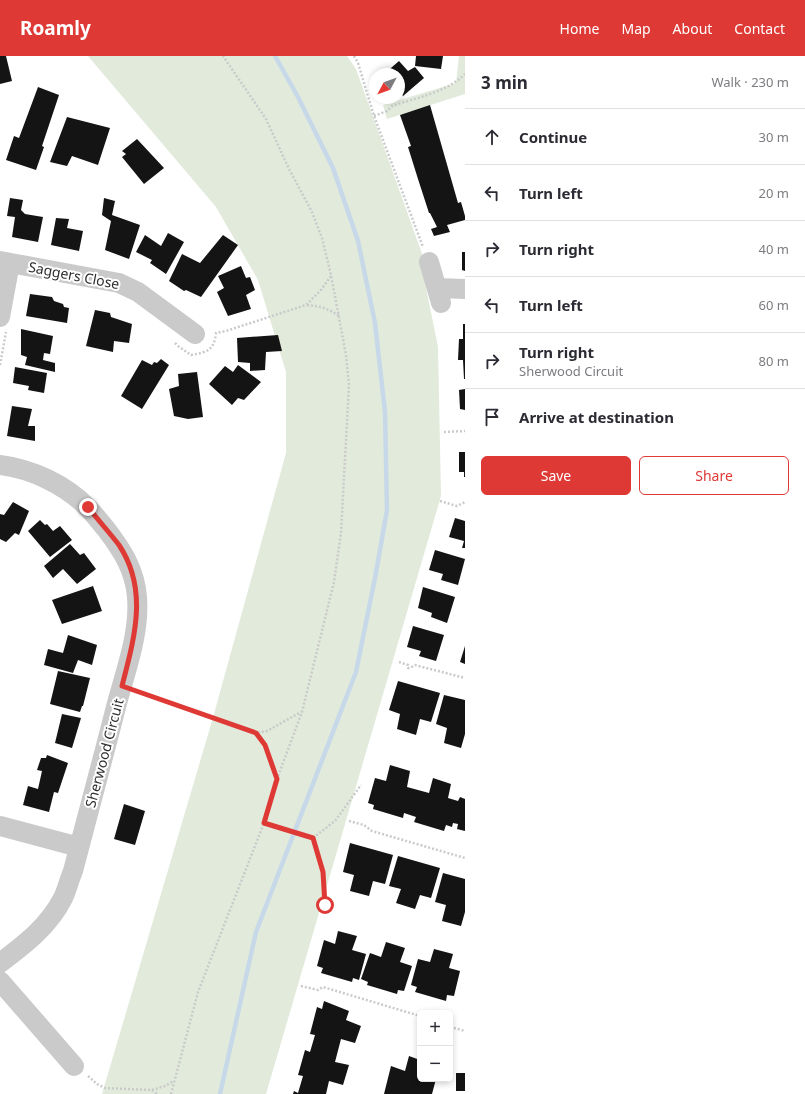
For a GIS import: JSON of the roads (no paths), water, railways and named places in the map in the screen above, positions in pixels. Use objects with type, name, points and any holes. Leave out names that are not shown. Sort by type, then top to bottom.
[{"type":"street","name":"Saggers Close","points":[[0,317],[5,262],[119,282],[138,292],[195,334]]},
{"type":"street","points":[[429,262],[439,295],[465,289]]},
{"type":"street","name":"Sherwood Circuit","points":[[0,465],[36,474],[64,488],[88,507],[119,546],[131,569],[137,596],[134,638],[73,871],[63,898],[47,923],[26,944],[0,963]]},
{"type":"street","points":[[0,826],[79,847]]},
{"type":"street","points":[[0,981],[74,1066]]},
{"type":"waterway","points":[[220,1094],[256,932],[356,672],[387,510],[385,412],[375,323],[358,241],[333,168],[298,97],[275,56]]}]
